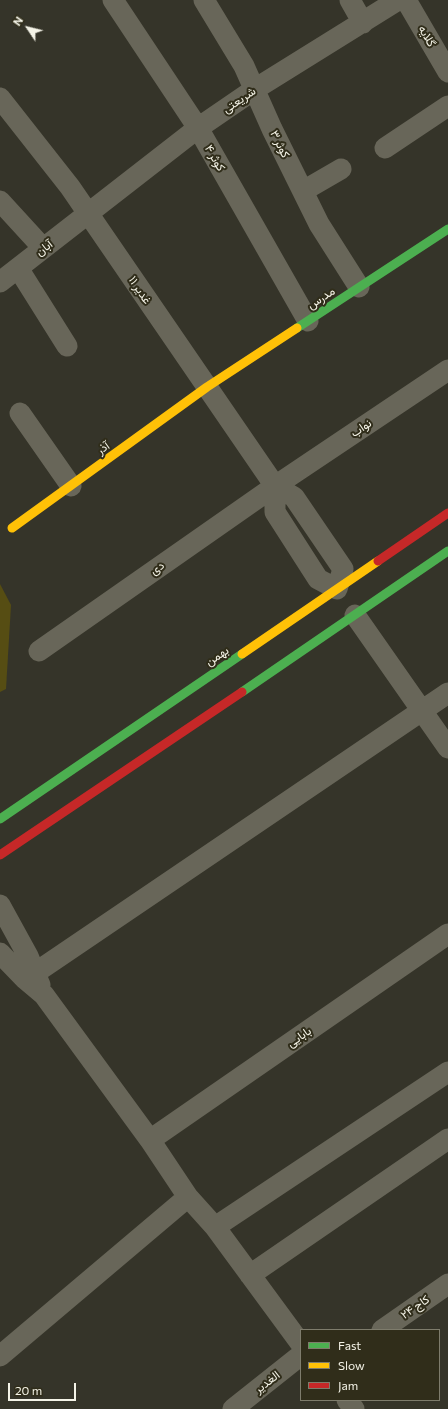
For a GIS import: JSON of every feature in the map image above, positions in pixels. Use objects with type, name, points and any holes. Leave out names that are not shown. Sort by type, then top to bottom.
[{"type":"street","name":"کوثر ۴","points":[[113,0],[198,128],[308,321]]},
{"type":"street","name":"کوثر ۳","points":[[204,0],[244,66],[319,224],[359,287]]},
{"type":"street","points":[[350,0],[363,22]]},
{"type":"street","name":"شریعتی","points":[[88,214],[198,128],[255,90],[398,0]]},
{"type":"street","name":"گلایه","points":[[406,0],[448,72]]},
{"type":"street","name":"غدیر ۱۱","points":[[0,98],[70,187],[275,486]]},
{"type":"street","points":[[386,148],[448,106]]},
{"type":"street","points":[[303,191],[341,169]]},
{"type":"street","points":[[0,201],[43,248]]},
{"type":"street","name":"آبان","points":[[0,282],[88,214]]},
{"type":"street","name":"مدرس","points":[[207,387],[448,229]]},
{"type":"street","points":[[18,268],[67,346]]},
{"type":"street","name":"نواب","points":[[275,486],[448,370]]},
{"type":"street","name":"آذر","points":[[12,528],[207,387]]},
{"type":"street","points":[[20,413],[71,486]]},
{"type":"street","points":[[275,486],[294,497],[343,569],[340,592]]},
{"type":"street","name":"دی","points":[[38,651],[275,486]]},
{"type":"street","name":"بهمن","points":[[0,819],[340,592],[448,513]]},
{"type":"street","points":[[0,855],[352,612],[448,552]]},
{"type":"street","points":[[352,612],[448,748]]},
{"type":"street","points":[[35,973],[448,693]]},
{"type":"street","points":[[0,905],[28,956],[44,995]]},
{"type":"street","name":"بابایی","points":[[150,1140],[448,934]]},
{"type":"street","points":[[0,953],[44,995],[150,1140],[188,1197],[215,1228],[300,1343]]},
{"type":"street","points":[[215,1228],[448,1072]]},
{"type":"street","points":[[250,1275],[448,1139]]},
{"type":"street","points":[[0,1356],[188,1197]]},
{"type":"street","name":"کاج ۲۴","points":[[383,1329],[448,1284]]},
{"type":"street","name":"الغدیر","points":[[233,1409],[300,1356]]},
{"type":"street","points":[[348,1401],[354,1409]]},
{"type":"shaded area","points":[[0,584],[11,605],[6,689],[0,692]]},
{"type":"traffic: fast","points":[[297,328],[448,229]]},
{"type":"traffic: fast","points":[[242,692],[448,551]]},
{"type":"traffic: fast","points":[[0,819],[242,654]]},
{"type":"traffic: slow","points":[[12,528],[207,387],[297,328]]},
{"type":"traffic: slow","points":[[242,654],[378,561]]},
{"type":"traffic: jam","points":[[378,561],[448,513]]},
{"type":"traffic: jam","points":[[0,855],[242,692]]}]
